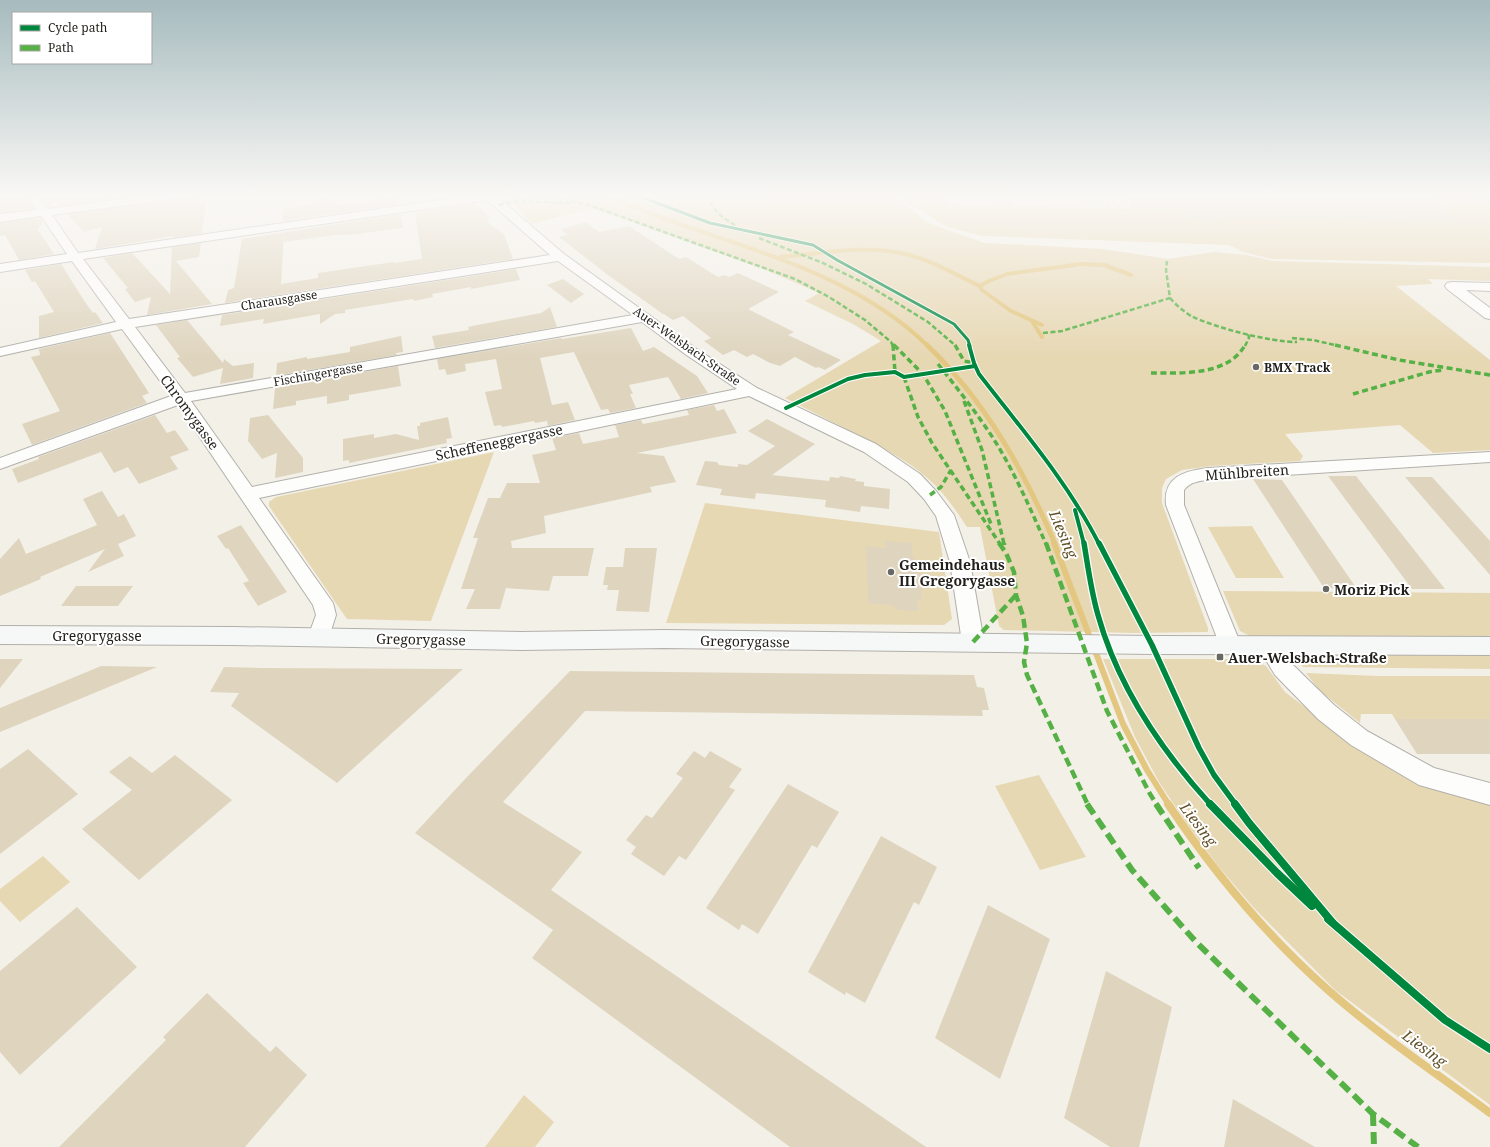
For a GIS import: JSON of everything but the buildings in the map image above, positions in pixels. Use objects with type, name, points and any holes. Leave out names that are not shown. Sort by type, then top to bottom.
[{"type":"street","name":"Chromygasse","points":[[69,249],[181,398],[323,603],[326,615],[319,637]]},
{"type":"street","points":[[0,268],[132,249]]},
{"type":"street","name":"Auer-Welsbach-Straße","points":[[550,249],[690,351],[751,391],[870,448],[914,478],[930,495],[945,515],[960,562],[973,642]]},
{"type":"street","name":"Charausgasse","points":[[0,352],[125,324],[560,257]]},
{"type":"street","points":[[1490,287],[1452,286],[1490,315]]},
{"type":"street","name":"Fischingergasse","points":[[0,464],[181,398],[645,317]]},
{"type":"street","name":"Scheffeneggergasse","points":[[248,494],[751,391]]},
{"type":"street","name":"Mühlbreiten","points":[[1230,646],[1175,505],[1174,494],[1178,485],[1182,482],[1193,476],[1208,474],[1490,457]]},
{"type":"street","name":"Gregorygasse","points":[[0,634],[319,637],[521,641],[664,639],[805,642],[973,642],[1230,646],[1490,646]]},
{"type":"street","points":[[1268,645],[1283,669],[1326,712],[1359,738],[1428,777],[1490,794]]},
{"type":"shaded area","points":[[706,249],[1094,249],[1168,259],[1214,252],[1247,255],[1273,261],[1490,267],[1490,281],[1428,279],[1433,284],[1396,286],[1490,360],[1490,450],[1433,453],[1400,425],[1285,434],[1303,456],[1300,461],[1211,466],[1182,470],[1166,479],[1162,488],[1162,503],[1208,628],[1208,632],[1134,633],[1004,630],[999,626],[980,527],[967,527],[938,488],[910,465],[874,444],[785,398],[881,341],[853,324],[805,301],[819,293],[763,269]]},
{"type":"shaded area","points":[[1236,249],[1490,249],[1490,263],[1272,259],[1243,252]]},
{"type":"shaded area","points":[[494,452],[431,621],[347,619],[269,506],[269,502],[276,497]]},
{"type":"shaded area","points":[[705,503],[939,532],[952,619],[944,625],[666,623]]},
{"type":"shaded area","points":[[1252,526],[1284,578],[1236,578],[1208,527]]},
{"type":"shaded area","points":[[1223,591],[1490,593],[1490,638],[1252,637],[1240,631]]},
{"type":"shaded area","points":[[1313,654],[1490,655],[1490,669],[1303,667],[1299,661],[1300,658]]},
{"type":"shaded area","points":[[1103,659],[1243,659],[1255,661],[1266,666],[1285,692],[1367,754],[1490,805],[1490,1105],[1335,990],[1254,908],[1219,867],[1187,824],[1159,782],[1135,737]]},
{"type":"shaded area","points":[[1306,673],[1378,676],[1490,676],[1490,719],[1395,719],[1392,714],[1361,714],[1360,723],[1319,690]]},
{"type":"shaded area","points":[[1039,775],[1086,857],[1040,870],[995,786]]},
{"type":"shaded area","points":[[43,856],[70,882],[20,922],[0,901],[0,889]]},
{"type":"shaded area","points":[[524,1095],[554,1122],[535,1147],[485,1147]]},
{"type":"waterway","name":"Liesing","points":[[750,249],[793,264],[851,291],[904,325],[928,346]]},
{"type":"waterway","points":[[780,257],[848,250],[899,253],[932,263],[980,286]]},
{"type":"waterway","points":[[980,286],[1007,274],[1082,264],[1104,265],[1131,275]]},
{"type":"waterway","points":[[980,286],[982,290],[1011,311],[1042,325]]},
{"type":"waterway","points":[[1032,321],[1042,337]]},
{"type":"waterway","name":"Liesing","points":[[928,346],[967,389],[985,413],[1016,463],[1043,516],[1055,544]]},
{"type":"waterway","name":"Liesing","points":[[1054,543],[1123,724],[1147,770],[1169,805]]},
{"type":"waterway","name":"Liesing","points":[[1168,804],[1203,854],[1222,878],[1262,925],[1305,969],[1367,1023],[1490,1113]]},
{"type":"marked path","points":[[711,249],[795,279],[829,297],[865,320],[891,342],[894,347],[895,372]]},
{"type":"marked path","points":[[786,249],[823,263],[866,284],[928,322],[955,345],[964,361],[974,363]]},
{"type":"marked path","points":[[1043,333],[1062,331],[1170,298],[1166,270],[1167,261]]},
{"type":"marked path","points":[[1170,298],[1179,308],[1191,316],[1222,328],[1285,342],[1297,342]]},
{"type":"marked path","points":[[1151,373],[1194,372],[1224,365],[1236,358],[1240,353],[1249,338],[1248,333]]},
{"type":"marked path","points":[[1292,338],[1313,340],[1399,360],[1490,375]]},
{"type":"marked path","points":[[893,344],[923,374],[945,411],[991,524]]},
{"type":"marked path","points":[[938,364],[959,390],[993,438],[1025,497],[1046,544],[1107,711],[1150,794],[1199,868]]},
{"type":"marked path","points":[[1353,394],[1429,372],[1443,370]]},
{"type":"marked path","points":[[904,377],[918,417],[932,443],[1006,553],[1014,572],[1016,595],[1023,616],[1027,643],[1024,662],[1027,675],[1088,805],[1132,870],[1196,942],[1373,1114],[1418,1147]]},
{"type":"marked path","points":[[964,401],[982,450],[1004,545]]},
{"type":"marked path","points":[[930,495],[941,487],[951,470]]},
{"type":"marked path","points":[[973,642],[1016,595]]},
{"type":"marked path","points":[[1373,1114],[1374,1147]]},
{"type":"cycle path","points":[[819,249],[954,324],[968,340],[974,363],[979,374],[1046,461],[1090,526],[1152,645],[1199,748],[1214,775],[1249,823],[1332,922]]},
{"type":"cycle path","points":[[786,408],[848,379],[865,375],[895,372],[904,377],[975,366]]},
{"type":"cycle path","points":[[1075,510],[1083,539],[1094,599],[1102,628],[1114,661],[1129,692],[1166,750],[1209,803],[1233,829],[1312,906]]},
{"type":"cycle path","points":[[1328,919],[1445,1020],[1490,1049]]},
{"type":"place","name":"BMX Track","points":[[1256,367]]},
{"type":"place","name":"Gemeindehaus III Gregorygasse","points":[[891,572]]},
{"type":"place","name":"Moriz Pick","points":[[1326,589]]},
{"type":"place","name":"Auer-Welsbach-Straße","points":[[1220,657]]}]
